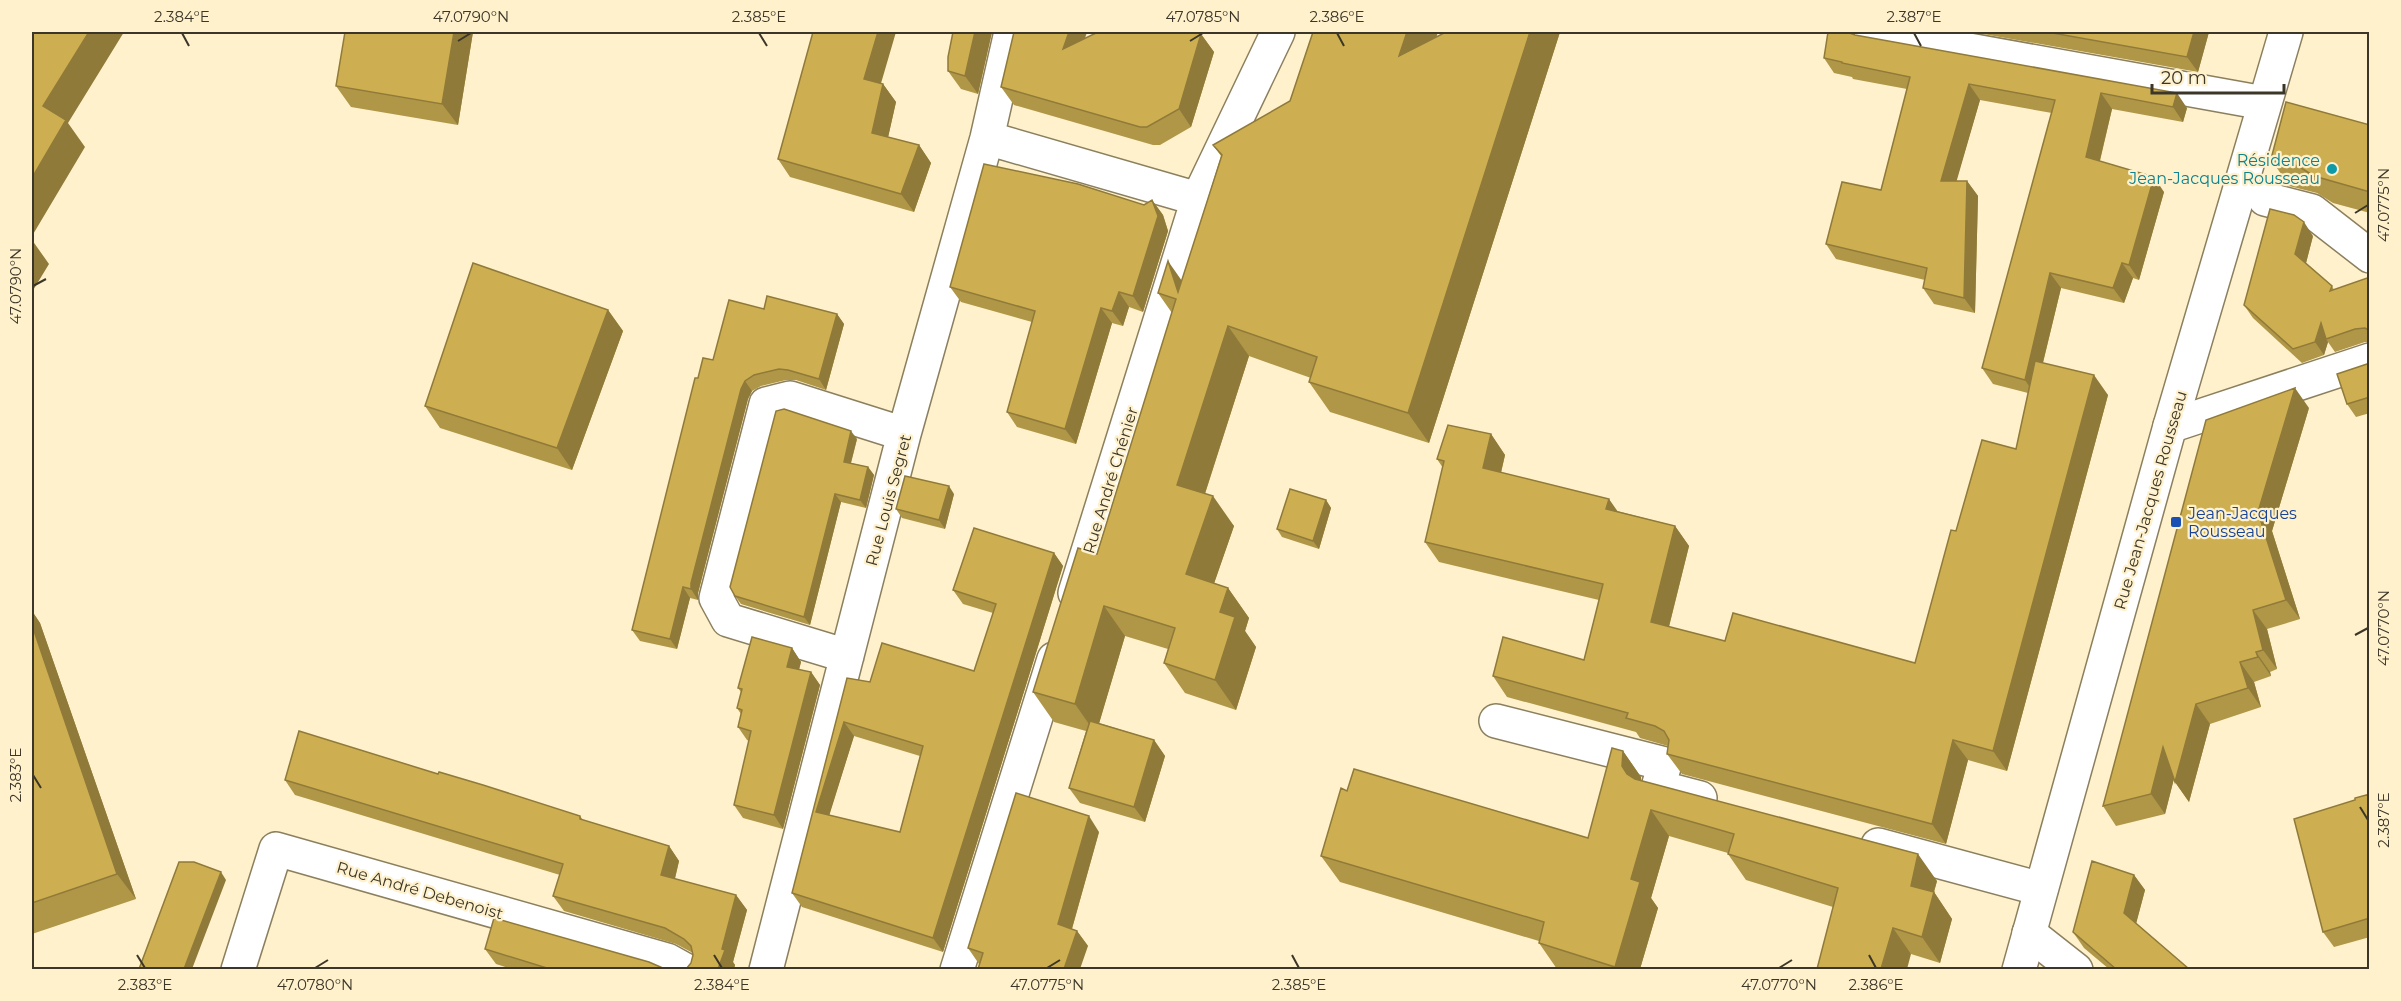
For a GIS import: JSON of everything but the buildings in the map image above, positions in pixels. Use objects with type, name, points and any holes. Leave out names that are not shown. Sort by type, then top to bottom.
[{"type":"street","name":"Rue Louis Segret","points":[[766,969],[904,434],[987,138],[1011,32]]},
{"type":"street","name":"Rue André Chénier","points":[[957,969],[1198,199],[1278,32]]},
{"type":"street","points":[[1869,32],[2264,103]]},
{"type":"street","name":"Rue Jean-Jacques Rousseau","points":[[2019,969],[2170,426],[2286,32]]},
{"type":"street","points":[[987,138],[1198,199]]},
{"type":"street","points":[[2265,199],[2312,211],[2370,256]]},
{"type":"street","points":[[2170,426],[2370,360]]},
{"type":"street","points":[[848,656],[728,620],[716,598],[766,404],[790,398],[904,434]]},
{"type":"street","points":[[1496,722],[1665,764],[1658,787],[1726,805]]},
{"type":"street","points":[[1850,838],[2041,889]]},
{"type":"street","name":"Rue André Debenoist","points":[[238,969],[276,849],[667,960],[685,969]]},
{"type":"street","points":[[2029,933],[2076,969]]},
{"type":"place","name":"Résidence Jean-Jacques Rousseau","points":[[2332,169]]},
{"type":"place","name":"Jean-Jacques Rousseau","points":[[2176,522]]}]
